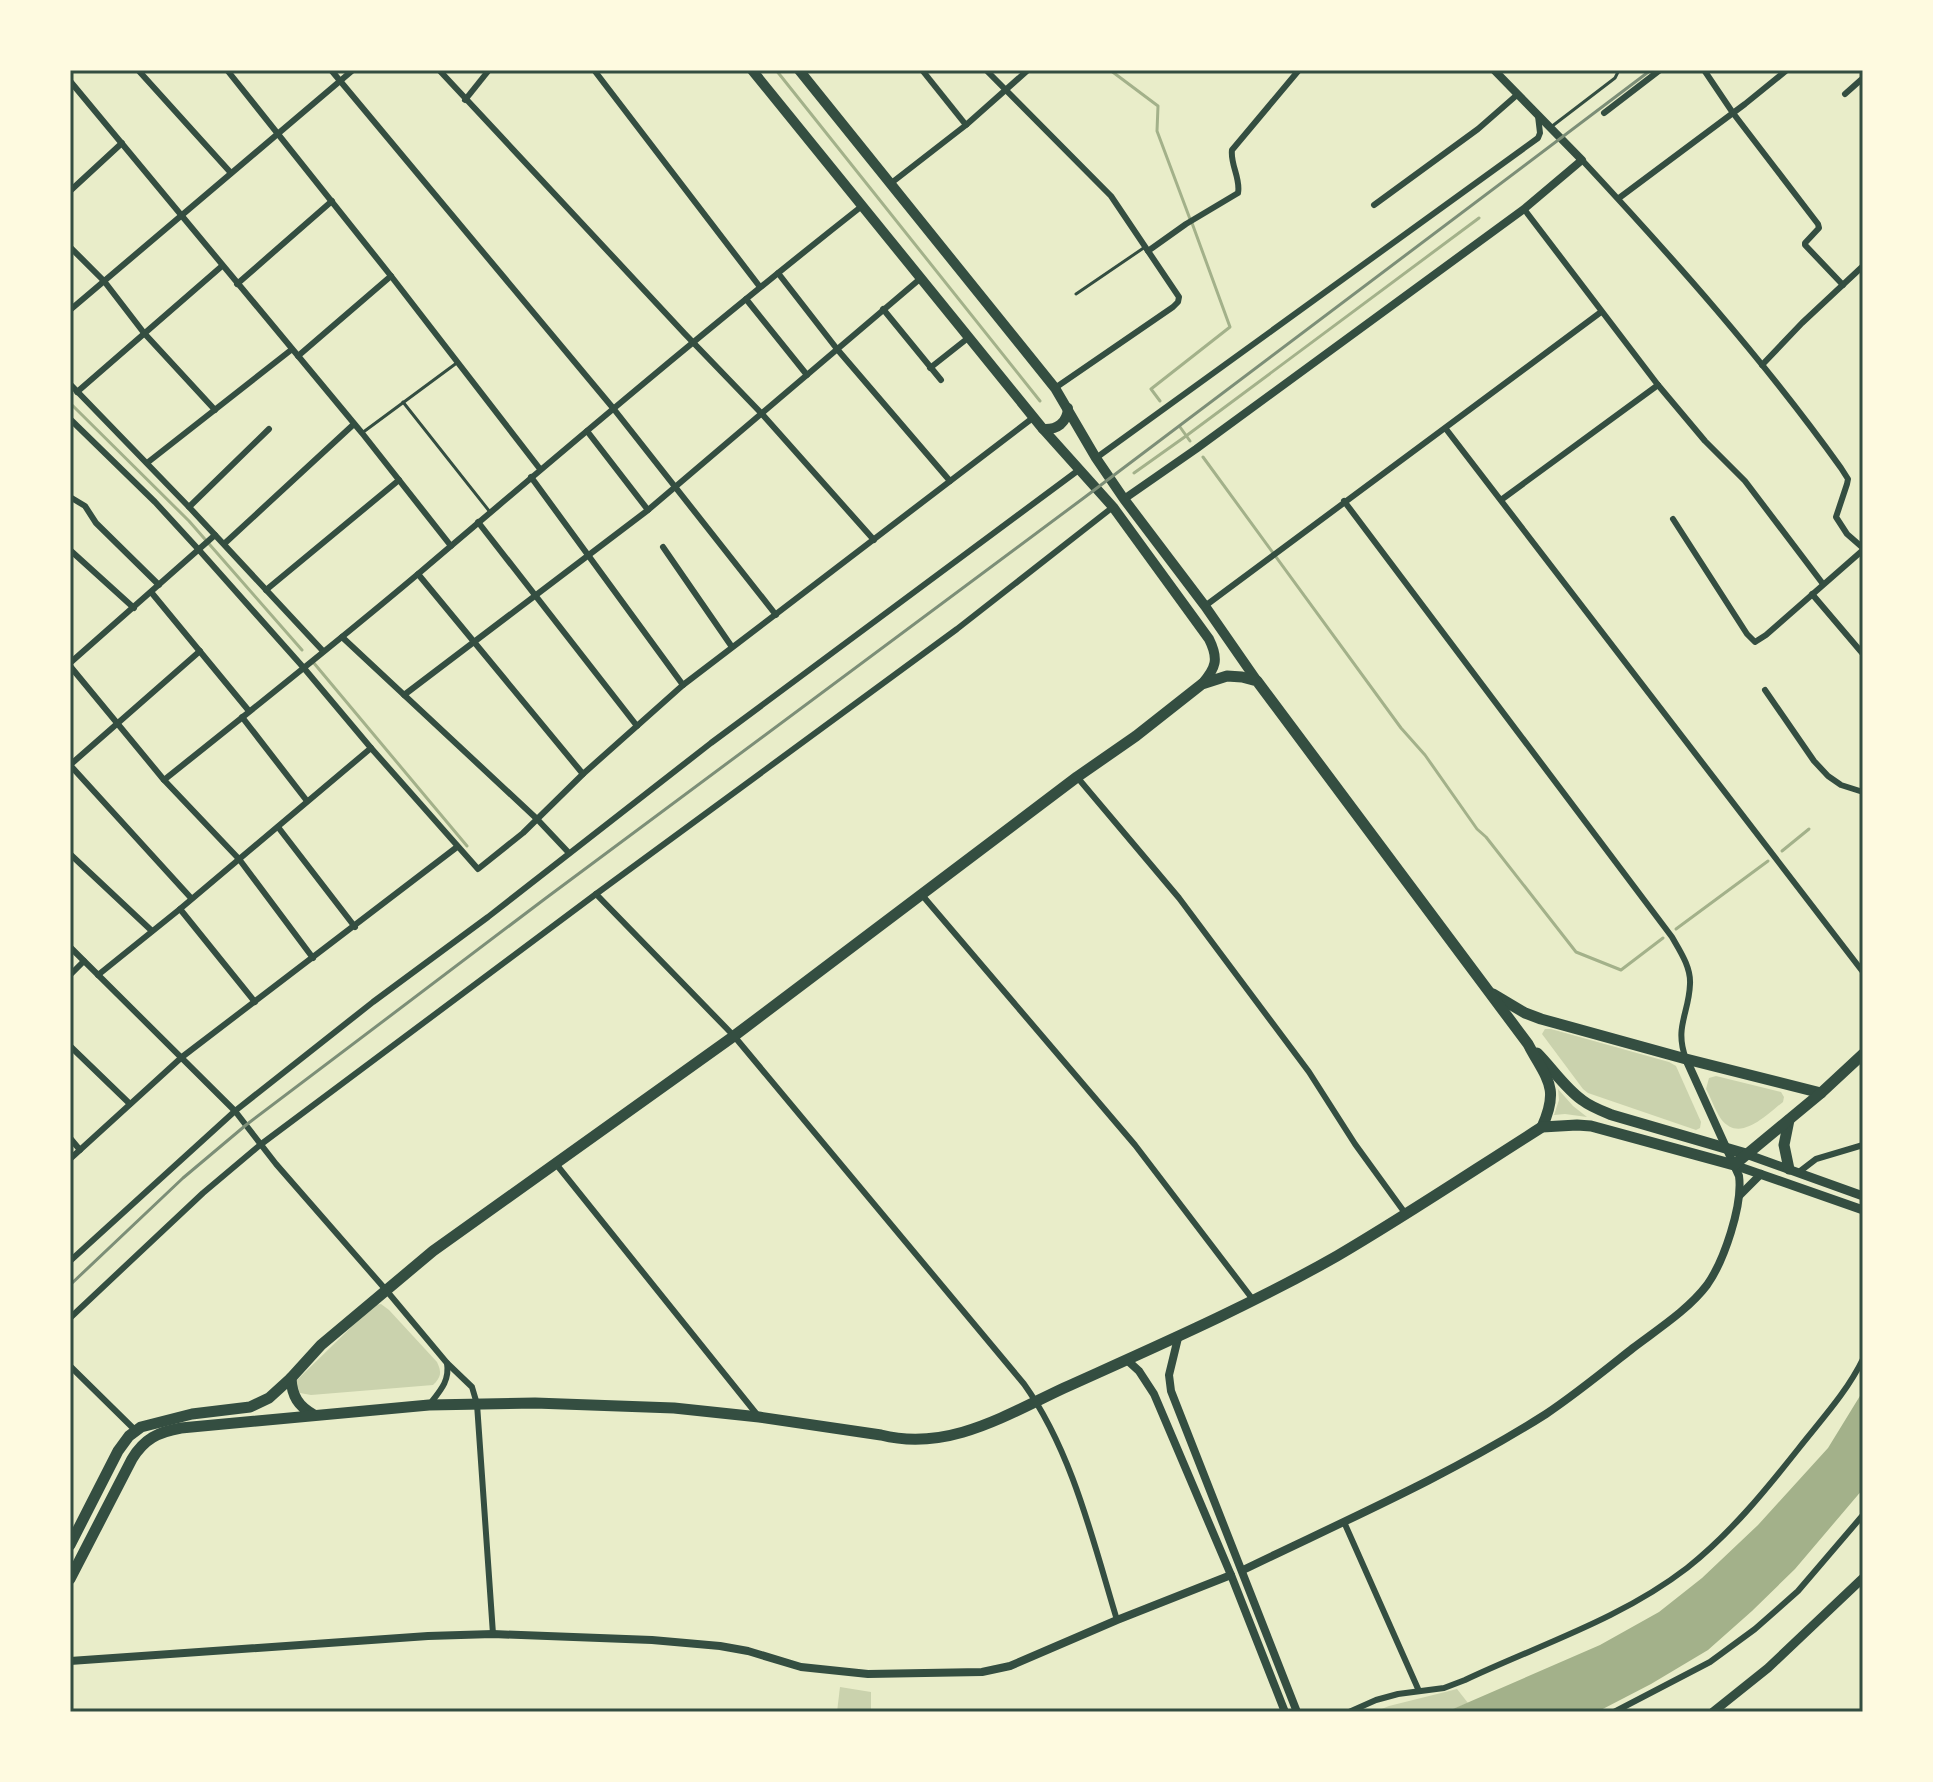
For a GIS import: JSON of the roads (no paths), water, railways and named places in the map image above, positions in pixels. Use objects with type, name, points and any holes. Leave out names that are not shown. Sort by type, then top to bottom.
[{"type":"highway","points":[[70,1545],[123,1442],[135,1430],[170,1419],[258,1405],[269,1398],[321,1345],[433,1251],[734,1036],[1202,684],[1227,676],[1257,681],[1528,1044],[1576,1095],[1612,1115],[1746,1154]]},
{"type":"highway","points":[[1487,990],[1541,1019],[1821,1093]]},
{"type":"highway","points":[[1528,1044],[1551,1089],[1551,1108],[1542,1127]]},
{"type":"highway","points":[[70,1579],[125,1471],[138,1450],[152,1436],[181,1428],[429,1405],[535,1403],[674,1408],[759,1417],[900,1440],[942,1438],[971,1430],[1254,1301],[1338,1255],[1542,1127],[1591,1126],[1734,1165],[1863,1054]]},
{"type":"highway","points":[[1789,1120],[1784,1145],[1794,1170]]},
{"type":"highway","points":[[291,1378],[298,1404],[315,1416]]},
{"type":"main road","points":[[752,70],[1043,429],[1113,507],[1214,649],[1215,665],[1202,684]]},
{"type":"main road","points":[[799,70],[1059,386],[1096,458],[1257,681]]},
{"type":"main road","points":[[1043,429],[1060,426],[1068,408]]},
{"type":"main road","points":[[1746,1154],[1863,1196]]},
{"type":"main road","points":[[1734,1165],[1863,1210]]},
{"type":"main road","points":[[1718,1710],[1768,1668],[1863,1578]]},
{"type":"street","points":[[138,70],[231,173]]},
{"type":"street","points":[[227,70],[540,469]]},
{"type":"street","points":[[331,70],[613,408],[776,615]]},
{"type":"street","points":[[70,310],[353,70]]},
{"type":"street","points":[[439,70],[762,414],[874,540]]},
{"type":"street","points":[[465,100],[489,70]]},
{"type":"street","points":[[594,70],[760,287]]},
{"type":"street","points":[[922,70],[966,125]]},
{"type":"street","points":[[986,70],[1111,196],[1179,297],[1173,307],[1059,386]]},
{"type":"street","points":[[890,184],[1008,93],[1028,70]]},
{"type":"street","points":[[1146,249],[1240,190],[1232,150],[1299,70]]},
{"type":"street","points":[[1494,70],[1619,198],[1762,365],[1845,474],[1847,484],[1836,517],[1841,527],[1863,549],[1757,642],[1753,641],[1673,519]]},
{"type":"street","points":[[1604,113],[1660,70]]},
{"type":"street","points":[[1704,70],[1818,224],[1819,228],[1805,245],[1843,285]]},
{"type":"street","points":[[1619,198],[1733,113],[1782,72]]},
{"type":"street","points":[[1845,94],[1863,78]]},
{"type":"street","points":[[70,81],[362,433],[451,546]]},
{"type":"street","points":[[1374,205],[1478,129],[1518,94]]},
{"type":"street","points":[[1096,458],[1538,138],[1538,114]]},
{"type":"street","points":[[70,191],[122,143]]},
{"type":"street","points":[[1124,499],[1524,209],[1582,160]]},
{"type":"street","points":[[237,284],[332,201]]},
{"type":"street","points":[[164,780],[342,637],[613,408],[862,206]]},
{"type":"street","points":[[1524,209],[1658,385],[1769,511],[1823,584]]},
{"type":"street","points":[[70,247],[104,281],[144,333],[215,410]]},
{"type":"street","points":[[77,392],[222,266]]},
{"type":"street","points":[[1762,365],[1863,266]]},
{"type":"street","points":[[778,273],[837,349],[950,481]]},
{"type":"street","points":[[298,356],[391,276]]},
{"type":"street","points":[[404,695],[648,510],[921,278]]},
{"type":"street","points":[[746,299],[807,375]]},
{"type":"street","points":[[883,309],[941,380]]},
{"type":"street","points":[[1205,606],[1601,312]]},
{"type":"street","points":[[930,368],[969,338]]},
{"type":"street","points":[[147,463],[291,350]]},
{"type":"street","points":[[70,384],[323,651]]},
{"type":"street","points":[[1501,500],[1658,385]]},
{"type":"street","points":[[70,419],[201,548],[478,869],[523,833],[583,774],[683,685],[1034,417]]},
{"type":"street","points":[[224,544],[354,424]]},
{"type":"street","points":[[189,507],[269,429]]},
{"type":"street","points":[[1446,429],[1863,972]]},
{"type":"street","points":[[587,431],[648,510]]},
{"type":"street","points":[[70,1261],[235,1111],[373,1002],[488,917],[711,743],[1081,469]]},
{"type":"street","points":[[531,477],[683,685]]},
{"type":"street","points":[[266,590],[399,480]]},
{"type":"street","points":[[70,497],[85,506],[96,523],[159,585]]},
{"type":"street","points":[[1243,1570],[1446,1471],[1548,1413],[1696,1298],[1718,1267],[1739,1196],[1739,1176],[1681,1046],[1681,1027],[1691,984],[1684,959],[1672,937],[1344,501]]},
{"type":"street","points":[[70,1318],[203,1193],[260,1145],[957,629],[1113,507]]},
{"type":"street","points":[[478,522],[637,726]]},
{"type":"street","points":[[214,537],[70,664],[164,780],[239,859],[313,958]]},
{"type":"street","points":[[663,547],[732,647]]},
{"type":"street","points":[[70,550],[134,608]]},
{"type":"street","points":[[418,574],[583,774]]},
{"type":"street","points":[[151,592],[249,711]]},
{"type":"street","points":[[1812,594],[1863,654]]},
{"type":"street","points":[[342,637],[537,819],[569,853]]},
{"type":"street","points":[[191,898],[70,765],[200,651]]},
{"type":"street","points":[[1765,690],[1814,761],[1828,776],[1841,785],[1863,792]]},
{"type":"street","points":[[242,717],[307,801]]},
{"type":"street","points":[[98,975],[371,748]]},
{"type":"street","points":[[1077,777],[1214,944],[1316,1081],[1355,1144],[1405,1213]]},
{"type":"street","points":[[278,827],[355,927]]},
{"type":"street","points":[[70,1159],[182,1057],[457,847]]},
{"type":"street","points":[[70,854],[152,931]]},
{"type":"street","points":[[596,894],[734,1036],[979,1327],[1037,1401],[1050,1424],[1081,1504],[1117,1620]]},
{"type":"street","points":[[922,895],[1135,1145],[1254,1301]]},
{"type":"street","points":[[180,909],[255,1002]]},
{"type":"street","points":[[70,947],[235,1111],[260,1145],[447,1363],[472,1387],[477,1404],[493,1634]]},
{"type":"street","points":[[70,975],[84,961]]},
{"type":"street","points":[[70,1046],[130,1104]]},
{"type":"street","points":[[70,1138],[80,1150]]},
{"type":"street","points":[[1794,1170],[1816,1159],[1863,1145]]},
{"type":"street","points":[[555,1163],[759,1417]]},
{"type":"street","points":[[1739,1196],[1761,1174]]},
{"type":"street","points":[[1178,1338],[1169,1375],[1171,1391],[1297,1712]]},
{"type":"street","points":[[1349,1712],[1376,1700],[1444,1688],[1588,1626],[1650,1593],[1685,1570],[1755,1502],[1842,1393],[1863,1359]]},
{"type":"street","points":[[1128,1361],[1148,1382],[1176,1444],[1285,1712]]},
{"type":"street","points":[[429,1405],[447,1380],[447,1363]]},
{"type":"street","points":[[70,1366],[135,1430]]},
{"type":"street","points":[[1176,1444],[1189,1438]]},
{"type":"street","points":[[1614,1712],[1710,1662],[1755,1629],[1798,1591],[1863,1515]]},
{"type":"street","points":[[1344,1522],[1419,1691]]},
{"type":"street","points":[[70,1661],[493,1634],[652,1640],[720,1646],[801,1667],[868,1674],[982,1672],[1010,1666],[1231,1575]]},
{"type":"lane","points":[[1551,127],[1615,78],[1619,70]]},
{"type":"lane","points":[[1076,294],[1146,249]]},
{"type":"lane","points":[[362,433],[458,362]]},
{"type":"lane","points":[[403,402],[490,512]]},
{"type":"waterway","points":[[776,70],[1040,401]]},
{"type":"waterway","points":[[1110,70],[1158,106],[1157,131],[1190,219]]},
{"type":"waterway","points":[[1134,473],[1479,218]]},
{"type":"waterway","points":[[1160,401],[1151,389],[1230,327],[1192,223]]},
{"type":"waterway","points":[[70,403],[189,521],[302,650]]},
{"type":"waterway","points":[[1180,427],[1190,441]]},
{"type":"waterway","points":[[1203,457],[1477,829],[1576,952],[1621,970],[1663,938]]},
{"type":"waterway","points":[[313,662],[467,846]]},
{"type":"waterway","points":[[1782,851],[1809,829]]},
{"type":"waterway","points":[[1676,929],[1768,861]]},
{"type":"railway","points":[[70,1285],[183,1178],[246,1125],[1651,70]]}]
